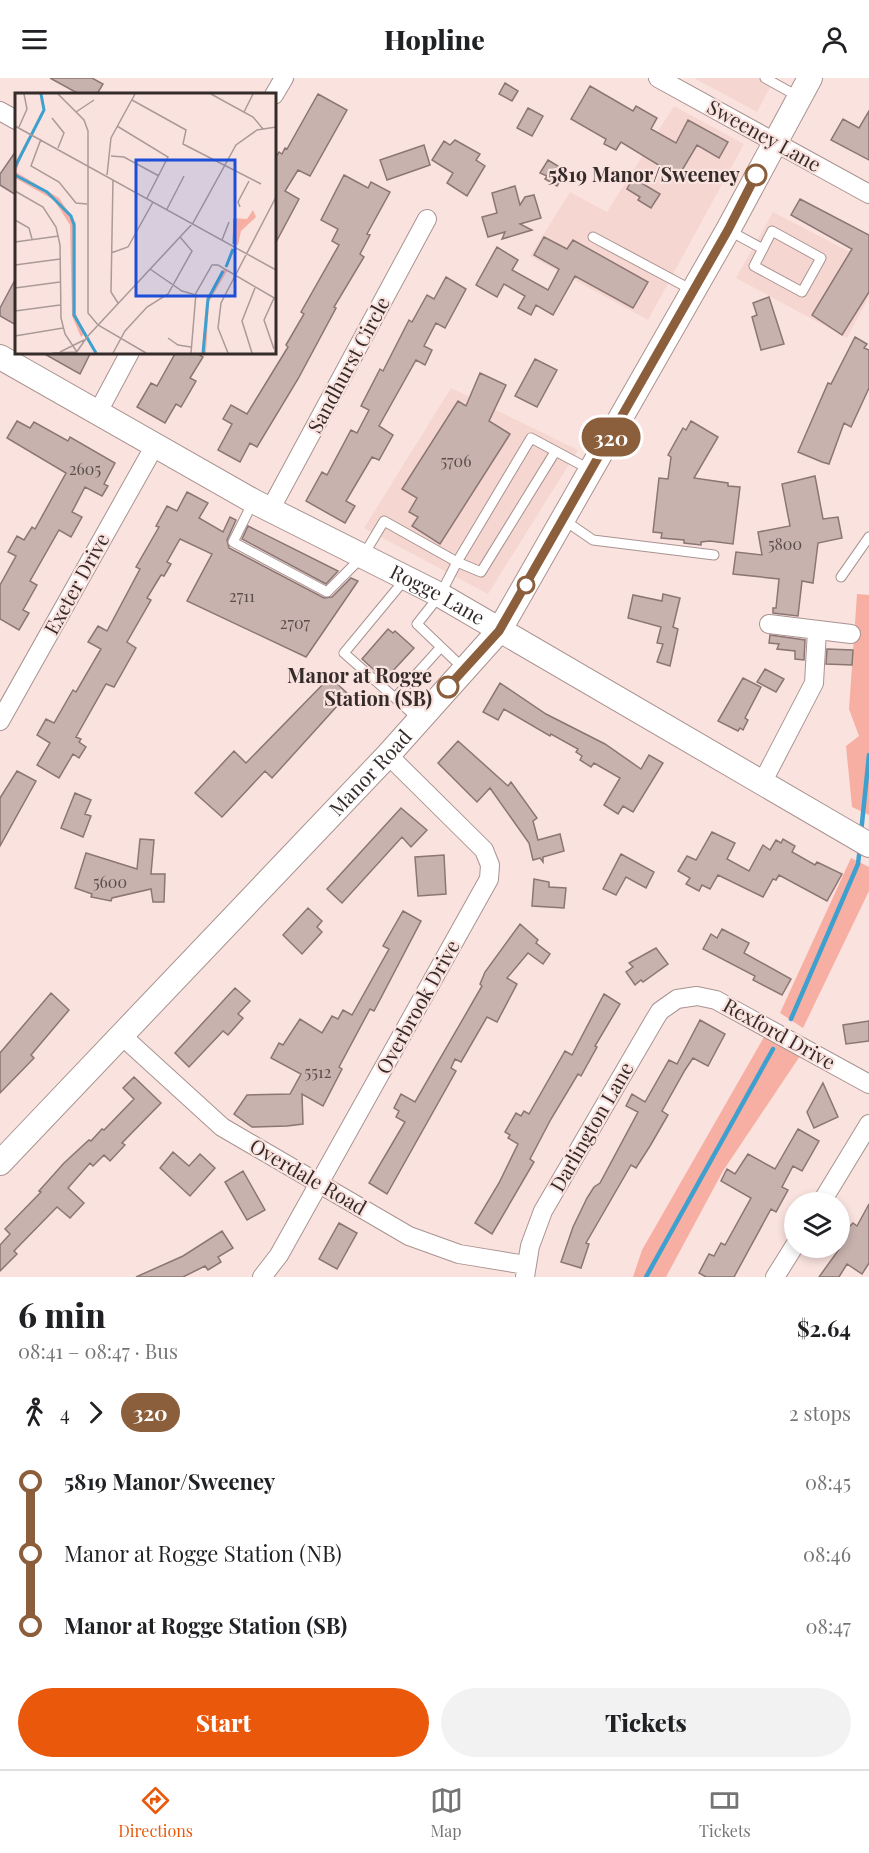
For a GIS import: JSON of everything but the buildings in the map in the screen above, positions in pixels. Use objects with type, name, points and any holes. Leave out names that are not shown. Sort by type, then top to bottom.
[{"type":"main road","name":"Manor Road","points":[[0,1163],[388,754],[499,631],[694,291],[805,87]]},
{"type":"main road","name":"Rogge Lane","points":[[0,357],[98,412],[154,447],[262,505],[440,595],[869,845]]},
{"type":"street","points":[[275,93],[284,78]]},
{"type":"street","name":"Sweeney Lane","points":[[664,79],[869,194]]},
{"type":"street","points":[[0,111],[15,119]]},
{"type":"street","name":"Sandhurst Circle","points":[[262,505],[427,219]]},
{"type":"street","points":[[98,412],[129,354]]},
{"type":"street","name":"Exeter Drive","points":[[0,721],[154,447]]},
{"type":"street","points":[[769,624],[851,634]]},
{"type":"street","points":[[761,784],[814,683],[817,630]]},
{"type":"street","name":"Overbrook Drive","points":[[262,1277],[279,1255],[489,879],[490,866],[484,850],[388,754]]},
{"type":"street","name":"Rexford Drive","points":[[686,996],[707,997],[725,1003],[869,1084]]},
{"type":"street","name":"Darlington Lane","points":[[525,1271],[543,1211],[655,1019],[668,1004],[686,996]]},
{"type":"street","name":"Overdale Road","points":[[120,1034],[222,1127],[426,1244],[525,1271]]},
{"type":"street","points":[[828,1192],[869,1124]]},
{"type":"street","points":[[775,1277],[787,1258]]},
{"type":"lane","points":[[767,78],[805,87]]},
{"type":"lane","points":[[728,230],[763,249]]},
{"type":"lane","points":[[772,231],[822,258],[802,292],[754,267],[763,249],[772,231]]},
{"type":"lane","points":[[592,237],[694,291]]},
{"type":"lane","points":[[465,669],[417,624],[440,595],[531,438],[592,470]]},
{"type":"lane","points":[[262,505],[233,542],[327,592],[363,556],[384,521],[458,562],[482,572],[555,452]]},
{"type":"lane","points":[[564,520],[593,540],[714,555]]},
{"type":"lane","points":[[841,577],[869,537]]},
{"type":"lane","points":[[406,578],[344,654],[419,720]]},
{"type":"lane","points":[[395,698],[441,647]]},
{"type":"shaded area","points":[[694,78],[775,78],[757,112]]},
{"type":"shaded area","points":[[674,106],[744,144],[648,320],[530,256],[570,192],[607,212]]},
{"type":"shaded area","points":[[773,212],[869,262],[869,297],[847,338],[736,278]]},
{"type":"shaded area","points":[[451,388],[578,450],[488,594],[364,528]]},
{"type":"shaded area","points":[[857,594],[869,595],[869,815],[852,807],[846,746],[859,736],[849,709]]},
{"type":"shaded area","points":[[851,858],[869,867],[869,891],[803,1028],[780,1013]]},
{"type":"shaded area","points":[[764,1037],[800,1056],[723,1171],[666,1277],[633,1277],[642,1250]]},
{"type":"waterway","points":[[861,833],[869,755]]},
{"type":"waterway","points":[[791,1019],[858,864],[860,847]]},
{"type":"waterway","points":[[646,1277],[773,1049]]},
{"type":"bus line","name":"320","points":[[448,687],[499,631],[728,230],[756,175]]},
{"type":"place","name":"5819 Manor/Sweeney","points":[[756,175]]},
{"type":"place","name":"Manor at Rogge Station (SB)","points":[[448,687]]}]
